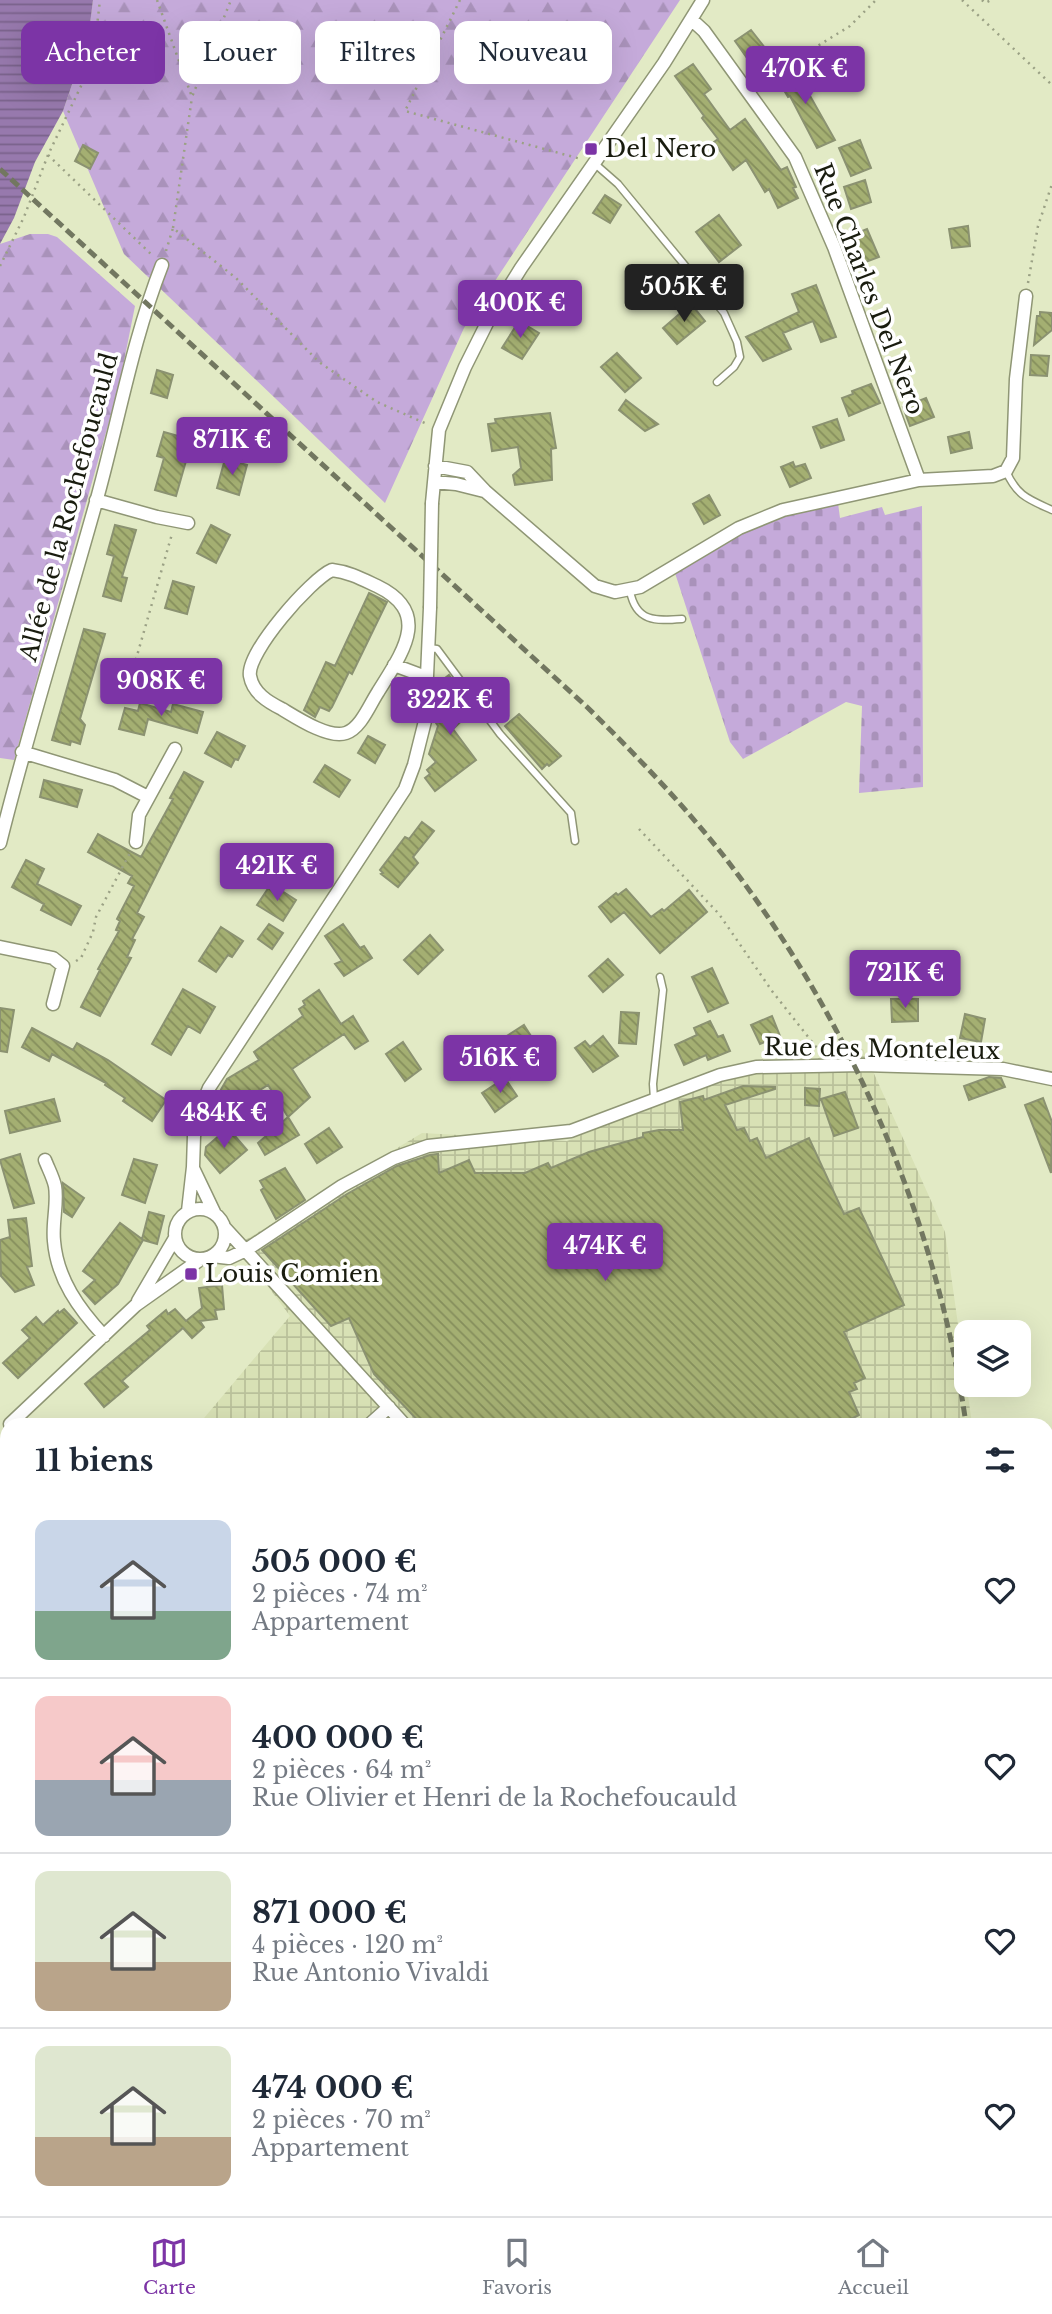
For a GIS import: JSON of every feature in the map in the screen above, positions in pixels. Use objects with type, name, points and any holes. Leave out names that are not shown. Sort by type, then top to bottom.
[{"type":"street","points":[[188,1211],[194,1136],[209,1088],[405,789],[414,765],[425,721],[432,503],[439,430],[488,320],[703,0]]},
{"type":"street","name":"Rue Charles Del Nero","points":[[692,20],[704,31],[802,170],[834,247],[919,480]]},
{"type":"street","name":"Allée de la Rochefoucauld","points":[[0,843],[23,752],[124,397],[139,330],[162,265]]},
{"type":"street","points":[[435,466],[467,472],[485,491],[594,586],[615,592],[630,591],[650,583],[731,533],[770,515],[919,480],[993,477],[1006,471],[1013,458],[1016,379],[1026,296]]},
{"type":"street","points":[[434,482],[485,491]]},
{"type":"street","points":[[96,500],[182,521]]},
{"type":"street","points":[[332,570],[347,572],[388,591],[400,600],[408,612],[410,622],[394,665],[360,720],[348,733],[334,735],[304,722],[268,701],[254,688],[249,673],[252,657],[297,599],[321,575],[332,570]]},
{"type":"street","points":[[394,665],[426,677]]},
{"type":"street","points":[[136,842],[139,815],[176,749]]},
{"type":"street","points":[[23,752],[115,780],[148,797]]},
{"type":"street","points":[[0,947],[53,958],[63,966],[53,1004]]},
{"type":"street","name":"Rue des Monteleux","points":[[247,1250],[342,1186],[394,1158],[428,1146],[571,1131],[720,1075],[756,1067],[824,1065],[1003,1069],[1052,1079]]},
{"type":"street","points":[[45,1160],[55,1186],[54,1240],[57,1263],[66,1285],[81,1309],[104,1336]]},
{"type":"street","points":[[193,1167],[214,1212]]},
{"type":"street","points":[[136,1305],[175,1238],[180,1218],[188,1211],[205,1209],[214,1212],[225,1228],[399,1418]]},
{"type":"street","points":[[17,1418],[136,1305],[220,1249],[225,1239],[225,1228]]},
{"type":"street","points":[[175,1238],[180,1249],[189,1256],[229,1258],[247,1250]]},
{"type":"street","points":[[377,1418],[389,1407]]},
{"type":"lane","points":[[594,163],[618,184],[724,313],[737,342],[740,357],[734,367],[717,382]]},
{"type":"lane","points":[[1006,471],[1012,486],[1024,498],[1052,510]]},
{"type":"lane","points":[[630,591],[633,604],[643,615],[656,621],[682,619]]},
{"type":"lane","points":[[427,647],[437,649],[500,734],[571,813],[575,841]]},
{"type":"lane","points":[[654,1101],[653,1084],[663,990],[660,977]]},
{"type":"path","points":[[0,266],[24,217],[48,155],[93,61],[100,0]]},
{"type":"path","points":[[158,0],[192,97]]},
{"type":"path","points":[[48,155],[162,265],[173,228],[192,97],[231,0]]},
{"type":"path","points":[[460,0],[405,111],[594,163]]},
{"type":"path","points":[[746,90],[850,26],[877,0]]},
{"type":"path","points":[[962,0],[1052,85]]},
{"type":"path","points":[[982,0],[985,4],[990,0]]},
{"type":"path","points":[[1026,296],[1038,226],[1052,184]]},
{"type":"path","points":[[173,228],[236,278],[319,362],[377,402],[439,430]]},
{"type":"path","points":[[130,680],[182,521]]},
{"type":"path","points":[[639,829],[719,914],[772,991],[818,1047],[824,1065]]},
{"type":"path","points":[[63,966],[81,958],[93,932],[96,917],[136,842]]},
{"type":"shaded area","points":[[0,0],[93,0],[90,21],[21,21],[21,84],[72,84],[63,111],[35,162],[14,218],[0,244]]},
{"type":"shaded area","points":[[863,1049],[945,1232],[957,1320],[954,1320],[954,1397],[968,1397],[971,1418],[204,1418],[290,1316],[237,1245],[422,1133],[567,1141],[710,1080]]},
{"type":"green space","points":[[93,0],[680,0],[464,328],[385,503],[124,254],[63,111],[72,84],[165,84],[165,21],[90,21]]},
{"type":"green space","points":[[30,234],[57,237],[135,306],[119,386],[14,760],[0,758],[0,244]]},
{"type":"green space","points":[[838,503],[840,518],[882,507],[885,515],[922,506],[923,787],[859,793],[862,706],[846,702],[743,759],[730,742],[675,573],[720,542],[776,515]]},
{"type":"building","points":[[751,30],[769,53],[752,65],[735,41]]},
{"type":"building","points":[[693,64],[711,89],[704,94],[730,130],[745,119],[781,170],[787,167],[798,198],[778,208],[769,189],[765,192],[746,160],[733,170],[714,142],[718,139],[702,118],[704,116],[675,76]]},
{"type":"building","points":[[792,64],[835,140],[817,148],[790,96],[788,97],[775,75]]},
{"type":"building","points":[[860,140],[871,168],[851,176],[839,148]]},
{"type":"building","points":[[83,145],[98,153],[90,169],[75,161]]},
{"type":"building","points":[[865,180],[871,202],[851,209],[844,187]]},
{"type":"building","points":[[605,195],[621,205],[610,223],[593,213]]},
{"type":"building","points":[[719,215],[741,245],[719,262],[696,232]]},
{"type":"building","points":[[968,226],[970,246],[952,248],[949,229]]},
{"type":"building","points":[[867,229],[879,257],[855,266],[844,238]]},
{"type":"building","points":[[816,285],[836,337],[821,342],[813,321],[783,333],[791,349],[763,361],[746,337],[799,312],[792,294]]},
{"type":"building","points":[[691,304],[705,321],[677,344],[663,328]]},
{"type":"building","points":[[1040,312],[1052,313],[1052,330],[1034,345],[1037,316],[1040,316]]},
{"type":"building","points":[[519,321],[539,333],[522,359],[502,348]]},
{"type":"building","points":[[617,353],[641,378],[625,392],[601,367]]},
{"type":"building","points":[[1031,355],[1049,356],[1047,376],[1030,375]]},
{"type":"building","points":[[157,370],[173,375],[167,398],[151,393]]},
{"type":"building","points":[[871,384],[880,403],[849,416],[842,398]]},
{"type":"building","points":[[926,398],[934,417],[910,426],[903,407]]},
{"type":"building","points":[[626,400],[658,424],[645,431],[619,410]]},
{"type":"building","points":[[550,413],[556,448],[551,449],[552,480],[515,485],[513,475],[521,468],[518,447],[492,451],[488,424],[496,423],[495,419]]},
{"type":"building","points":[[837,419],[844,440],[821,448],[813,427]]},
{"type":"building","points":[[164,432],[192,440],[176,496],[155,490],[164,458],[157,456]]},
{"type":"building","points":[[969,432],[972,448],[951,453],[948,437]]},
{"type":"building","points":[[225,459],[247,465],[239,495],[217,488]]},
{"type":"building","points":[[793,462],[795,467],[805,464],[811,478],[790,487],[781,467]]},
{"type":"building","points":[[709,495],[720,515],[704,524],[693,504]]},
{"type":"building","points":[[115,525],[136,530],[122,577],[127,578],[121,601],[103,596],[114,556],[107,554]]},
{"type":"building","points":[[211,525],[230,535],[216,563],[197,553]]},
{"type":"building","points":[[173,581],[194,587],[187,614],[165,608]]},
{"type":"building","points":[[369,593],[387,602],[352,674],[349,672],[332,707],[329,711],[320,707],[315,717],[304,710],[326,662],[335,666]]},
{"type":"building","points":[[84,629],[105,634],[80,719],[85,725],[80,744],[71,741],[70,745],[52,740]]},
{"type":"building","points":[[449,675],[474,709],[453,729],[476,760],[435,791],[425,778],[430,774],[427,770],[436,762],[429,754],[438,726],[436,723],[452,710],[436,692],[436,685]]},
{"type":"building","points":[[140,703],[171,712],[173,704],[203,712],[197,733],[148,719],[144,735],[119,729],[125,708],[138,711]]},
{"type":"building","points":[[519,714],[561,756],[549,766],[547,764],[542,769],[505,726]]},
{"type":"building","points":[[217,732],[245,746],[231,767],[205,753]]},
{"type":"building","points":[[368,736],[385,745],[375,763],[358,753]]},
{"type":"building","points":[[325,765],[350,780],[339,797],[314,782]]},
{"type":"building","points":[[184,772],[203,782],[137,913],[144,917],[132,939],[135,940],[127,957],[131,958],[100,1016],[81,1007],[119,931],[116,930],[120,921],[117,919],[134,886],[128,883],[132,876],[88,852],[98,834],[141,857],[173,799],[170,798]]},
{"type":"building","points":[[44,780],[82,790],[77,807],[40,797]]},
{"type":"building","points":[[422,822],[434,831],[413,857],[418,863],[398,887],[381,874],[383,873],[380,870],[405,837],[409,839]]},
{"type":"building","points":[[26,860],[44,869],[37,884],[81,906],[71,925],[41,910],[44,904],[12,887]]},
{"type":"building","points":[[271,884],[296,900],[283,921],[257,905]]},
{"type":"building","points":[[626,889],[651,917],[662,909],[664,911],[689,890],[707,912],[660,953],[624,912],[611,922],[599,907],[616,893],[618,895]]},
{"type":"building","points":[[269,924],[283,933],[272,949],[258,939]]},
{"type":"building","points":[[343,924],[360,948],[364,946],[372,958],[344,976],[335,964],[342,961],[325,936]]},
{"type":"building","points":[[221,927],[243,941],[232,957],[228,955],[216,972],[199,961]]},
{"type":"building","points":[[430,935],[443,950],[418,974],[404,960]]},
{"type":"building","points":[[608,959],[623,975],[603,992],[589,976]]},
{"type":"building","points":[[949,961],[958,982],[930,993],[921,973]]},
{"type":"building","points":[[712,968],[728,1003],[708,1012],[692,977]]},
{"type":"building","points":[[183,989],[215,1007],[200,1033],[188,1026],[171,1055],[152,1044]]},
{"type":"building","points":[[319,990],[341,1024],[353,1016],[368,1041],[355,1049],[344,1034],[292,1069],[310,1097],[288,1117],[268,1085],[244,1100],[239,1105],[241,1108],[229,1116],[210,1109],[227,1079],[259,1060],[254,1052],[303,1016],[299,1009],[305,1005],[303,1001]]},
{"type":"building","points":[[891,999],[918,999],[918,1021],[892,1022]]},
{"type":"building","points":[[0,1008],[14,1010],[7,1052],[0,1051]]},
{"type":"building","points":[[621,1012],[639,1013],[636,1044],[619,1043]]},
{"type":"building","points":[[965,1014],[985,1019],[981,1042],[960,1038]]},
{"type":"building","points":[[772,1016],[780,1036],[760,1044],[751,1025]]},
{"type":"building","points":[[710,1021],[718,1037],[723,1035],[730,1051],[708,1060],[706,1055],[684,1065],[675,1045],[697,1035],[694,1028]]},
{"type":"building","points":[[524,1025],[541,1052],[520,1065],[502,1039]]},
{"type":"building","points":[[32,1028],[73,1050],[77,1043],[108,1060],[166,1100],[152,1121],[123,1101],[125,1098],[105,1085],[106,1083],[52,1054],[49,1061],[22,1047]]},
{"type":"building","points":[[603,1036],[618,1056],[593,1072],[575,1048],[585,1041],[590,1047]]},
{"type":"building","points":[[403,1042],[421,1069],[405,1081],[386,1054]]},
{"type":"building","points":[[989,1077],[1001,1078],[1005,1087],[969,1100],[964,1086]]},
{"type":"building","points":[[505,1078],[517,1096],[495,1112],[482,1093]]},
{"type":"building","points":[[743,1086],[775,1087],[725,1105],[737,1130],[744,1128],[750,1141],[757,1138],[766,1158],[809,1138],[844,1214],[859,1208],[904,1305],[844,1332],[865,1378],[854,1383],[857,1389],[849,1392],[859,1415],[853,1418],[415,1418],[374,1374],[349,1318],[331,1326],[262,1250],[347,1194],[397,1166],[438,1154],[439,1173],[469,1160],[475,1173],[525,1173],[548,1163],[551,1168],[589,1152],[643,1137],[643,1133],[683,1130],[680,1102],[703,1096],[704,1100]]},
{"type":"building","points":[[805,1088],[820,1089],[819,1106],[805,1105]]},
{"type":"building","points":[[845,1092],[858,1128],[834,1136],[821,1099]]},
{"type":"building","points":[[1043,1098],[1052,1122],[1051,1173],[1025,1105]]},
{"type":"building","points":[[54,1099],[60,1121],[10,1133],[5,1111]]},
{"type":"building","points":[[288,1117],[299,1135],[265,1155],[258,1143]]},
{"type":"building","points":[[228,1128],[247,1150],[220,1173],[205,1155],[206,1147]]},
{"type":"building","points":[[329,1128],[342,1147],[317,1163],[305,1144]]},
{"type":"building","points":[[20,1154],[34,1203],[14,1208],[0,1160]]},
{"type":"building","points":[[134,1159],[157,1165],[145,1203],[122,1195]]},
{"type":"building","points":[[285,1168],[305,1200],[276,1219],[261,1190],[264,1188],[260,1181]]},
{"type":"building","points":[[63,1183],[84,1198],[72,1217],[64,1212]]},
{"type":"building","points":[[149,1212],[164,1216],[157,1244],[143,1240],[118,1284],[95,1304],[83,1291],[95,1280],[83,1271],[120,1223],[142,1239]]},
{"type":"building","points":[[26,1218],[32,1266],[27,1267],[34,1285],[15,1292],[1,1276],[0,1240],[10,1237],[8,1220]]},
{"type":"building","points":[[222,1285],[224,1309],[215,1310],[217,1319],[200,1321],[204,1327],[192,1338],[183,1328],[122,1381],[128,1387],[104,1407],[85,1384],[150,1330],[147,1326],[166,1310],[168,1314],[175,1309],[186,1321],[202,1308],[199,1288]]},
{"type":"building","points":[[64,1309],[77,1323],[18,1378],[3,1363],[30,1338],[22,1330],[36,1317],[43,1325]]},
{"type":"railway","points":[[0,169],[587,707],[623,742],[723,855],[769,918],[810,984],[848,1053],[881,1124],[910,1197],[934,1272],[965,1418]]},
{"type":"place","name":"Del Nero","points":[[591,149]]},
{"type":"place","name":"Louis Comien","points":[[191,1274]]}]
